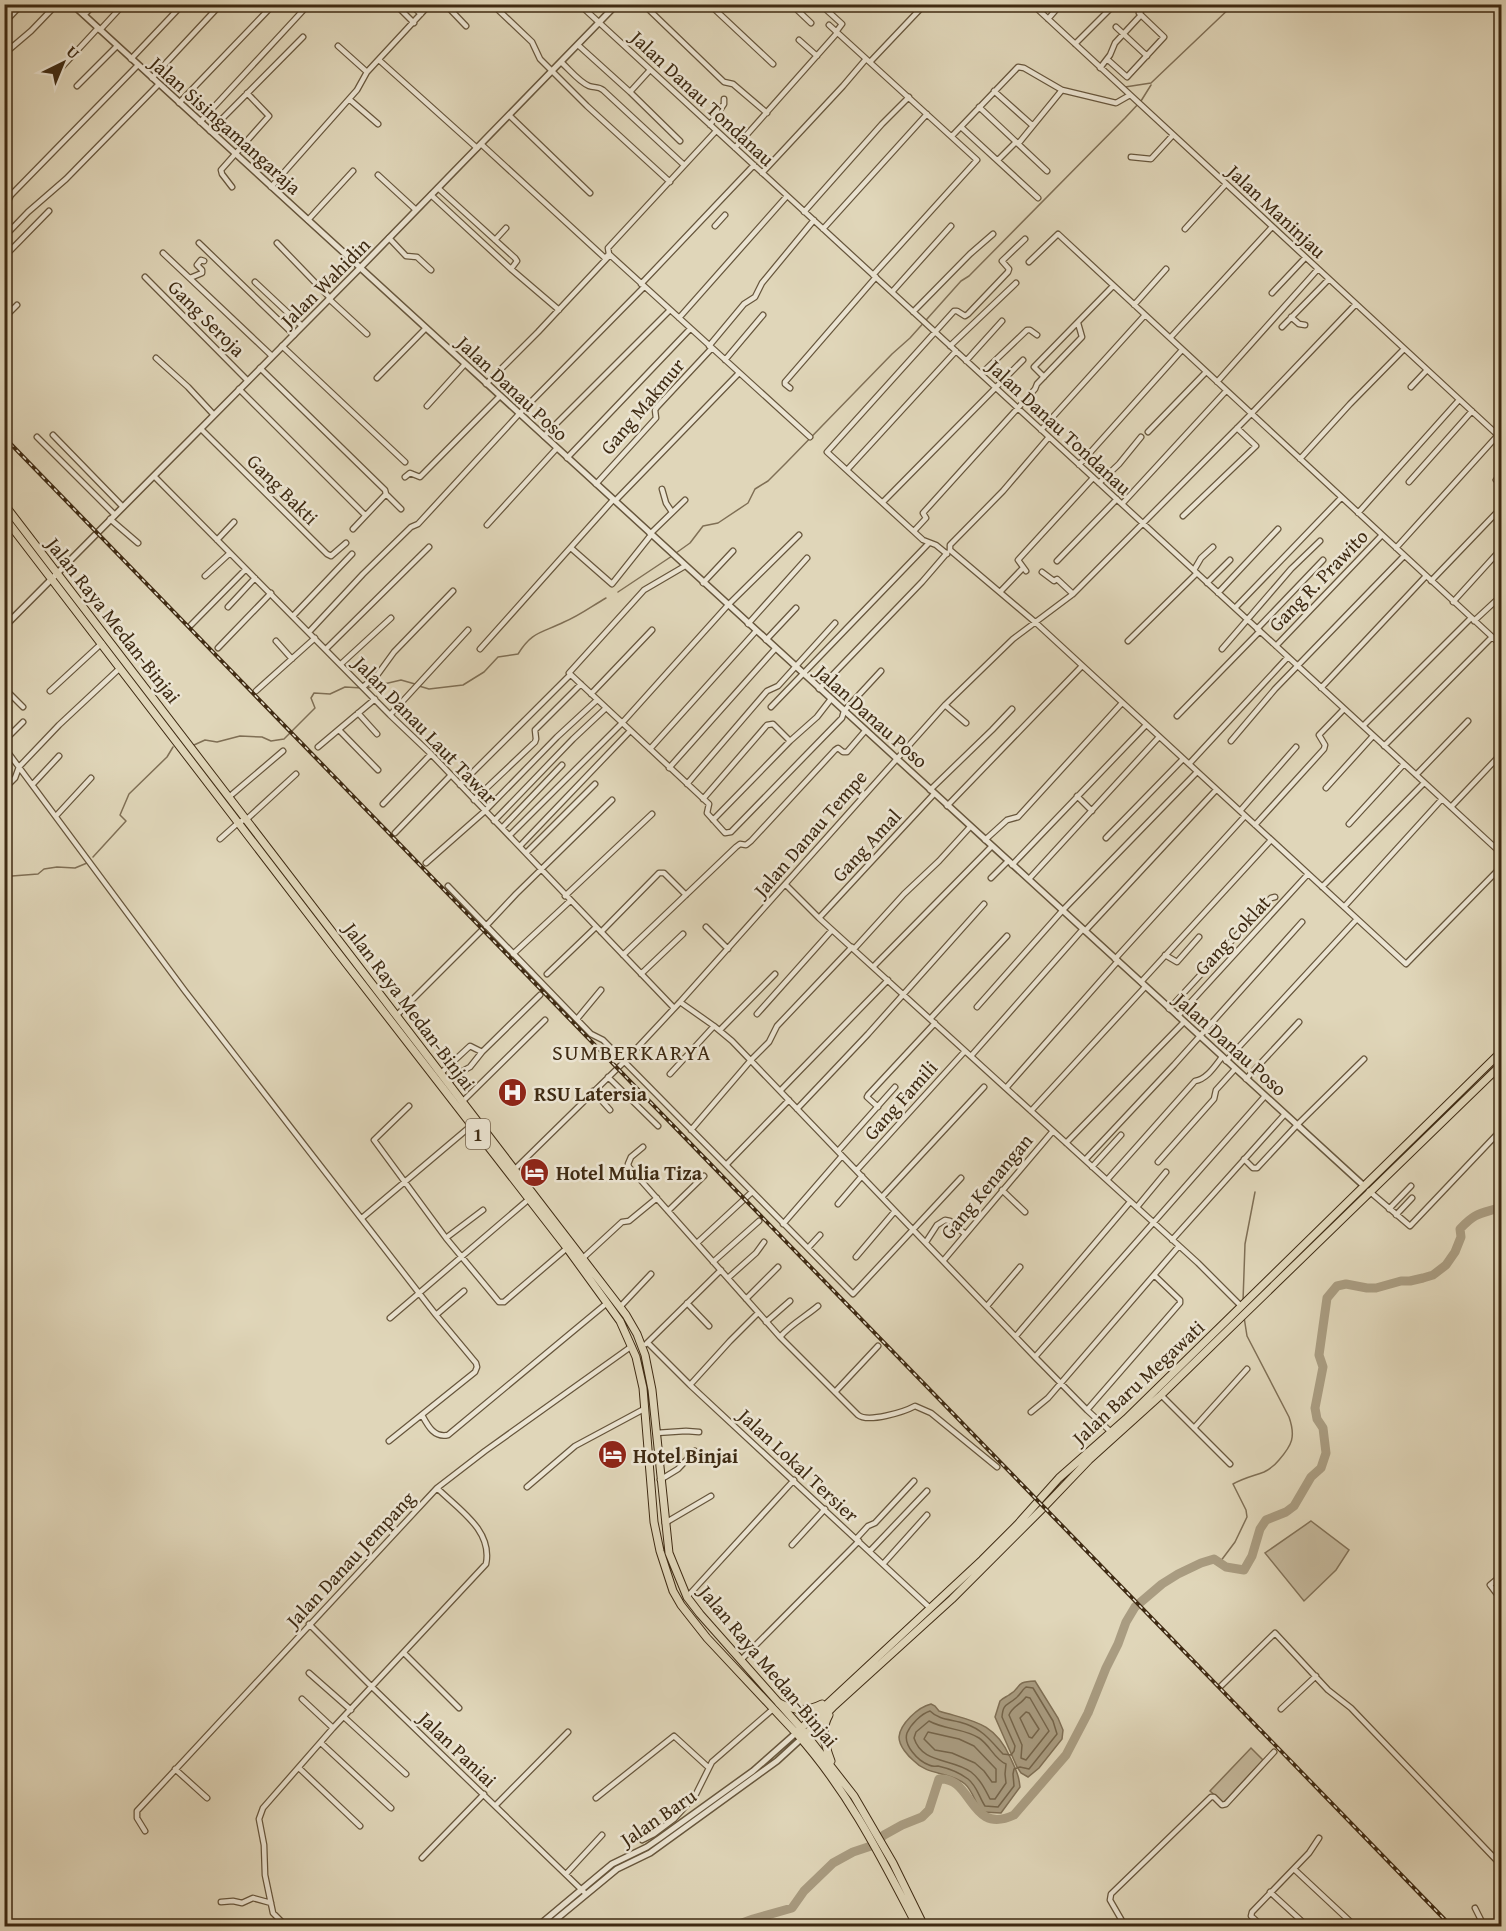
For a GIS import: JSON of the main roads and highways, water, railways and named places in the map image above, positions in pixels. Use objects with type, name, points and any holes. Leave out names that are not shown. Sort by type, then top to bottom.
[{"type":"main road","name":"Jalan Raya Medan-Binjai","points":[[5,506],[120,668],[463,1101],[529,1199],[620,1321],[632,1346],[643,1388],[654,1522],[660,1551],[673,1591],[707,1638],[773,1709],[801,1733],[833,1768],[854,1796],[924,1926]]},
{"type":"main road","name":"Jalan Raya Medan-Binjai","points":[[4,517],[54,575],[229,797],[243,821],[472,1125],[584,1258],[645,1345],[652,1389],[669,1553],[687,1597],[779,1702],[869,1827]]},
{"type":"main road","name":"Jalan Baru Megawati","points":[[935,1607],[1017,1526],[1059,1478],[1126,1419],[1283,1272],[1502,1052]]},
{"type":"main road","points":[[1488,1064],[1494,1070]]},
{"type":"main road","name":"Jalan Baru Megawati","points":[[1367,1189],[1502,1064]]},
{"type":"main road","points":[[1469,1083],[1476,1088]]},
{"type":"main road","name":"Jalan Baru Megawati","points":[[801,1733],[1029,1522],[1089,1460],[1161,1395],[1244,1307]]},
{"type":"main road","points":[[779,1702],[790,1708],[805,1710],[831,1704]]},
{"type":"main road","points":[[831,1704],[825,1721],[824,1743],[833,1768]]},
{"type":"main road","name":"Jalan Raya Medan-Binjai","points":[[890,1865],[917,1926]]},
{"type":"water","points":[[1035,1681],[1063,1730],[1062,1739],[1039,1768],[1028,1777],[1017,1767],[995,1717],[1001,1700],[1021,1684]]},
{"type":"water","points":[[931,1704],[939,1711],[971,1720],[989,1729],[1004,1745],[1017,1772],[1020,1787],[1001,1813],[982,1812],[965,1784],[920,1766],[900,1744],[900,1732],[906,1722],[915,1712]]},
{"type":"waterway","points":[[1125,87],[1151,83],[1234,4]]},
{"type":"waterway","points":[[676,553],[690,543],[703,526],[718,523],[748,503],[755,489],[768,481],[910,338],[961,281],[969,276],[1125,118],[1141,101],[1151,85]]},
{"type":"waterway","points":[[618,592],[672,556]]},
{"type":"waterway","points":[[419,686],[429,689],[463,685],[484,672],[498,657],[518,654],[533,637],[575,617],[606,598]]},
{"type":"waterway","points":[[367,688],[401,680],[415,684]]},
{"type":"waterway","points":[[194,745],[205,740],[217,742],[240,736],[262,737],[271,741],[284,739],[315,708],[311,698],[314,693],[330,694],[345,687],[362,688]]},
{"type":"waterway","points":[[93,857],[126,821],[120,815],[129,794],[167,757],[173,747]]},
{"type":"waterway","points":[[4,882],[12,876],[38,874],[44,869],[57,867],[75,868],[87,863]]},
{"type":"waterway","points":[[1243,1301],[1245,1244],[1255,1192]]},
{"type":"waterway","points":[[734,1926],[792,1908],[804,1891],[833,1863],[853,1852],[871,1846],[884,1835],[922,1817],[929,1810],[939,1779],[959,1786],[979,1812],[988,1818],[999,1819],[1014,1815],[1066,1755],[1088,1713],[1126,1622],[1135,1607],[1162,1584],[1201,1563],[1214,1559],[1226,1567],[1244,1570],[1252,1556],[1260,1529],[1266,1520],[1294,1506],[1311,1477],[1321,1468],[1326,1453],[1323,1428],[1317,1419],[1315,1408],[1323,1367],[1319,1355],[1327,1298],[1337,1286],[1346,1284],[1376,1288],[1433,1275],[1446,1265],[1455,1252],[1461,1237],[1460,1229],[1465,1223],[1479,1214],[1502,1207]]},
{"type":"waterway","points":[[1220,1562],[1235,1542],[1247,1517],[1246,1510],[1233,1484],[1272,1467],[1287,1450],[1292,1435],[1289,1417],[1247,1336],[1244,1317]]},
{"type":"railway","points":[[4,437],[1451,1926]]},
{"type":"place","name":"RSU Latersia","points":[[513,1093]]},
{"type":"place","name":"Hotel Mulia Tiza","points":[[535,1172]]},
{"type":"place","name":"Hotel Binjai","points":[[612,1455]]},
{"type":"district","name":"SUMBERKARYA","points":[[632,1052]]}]
